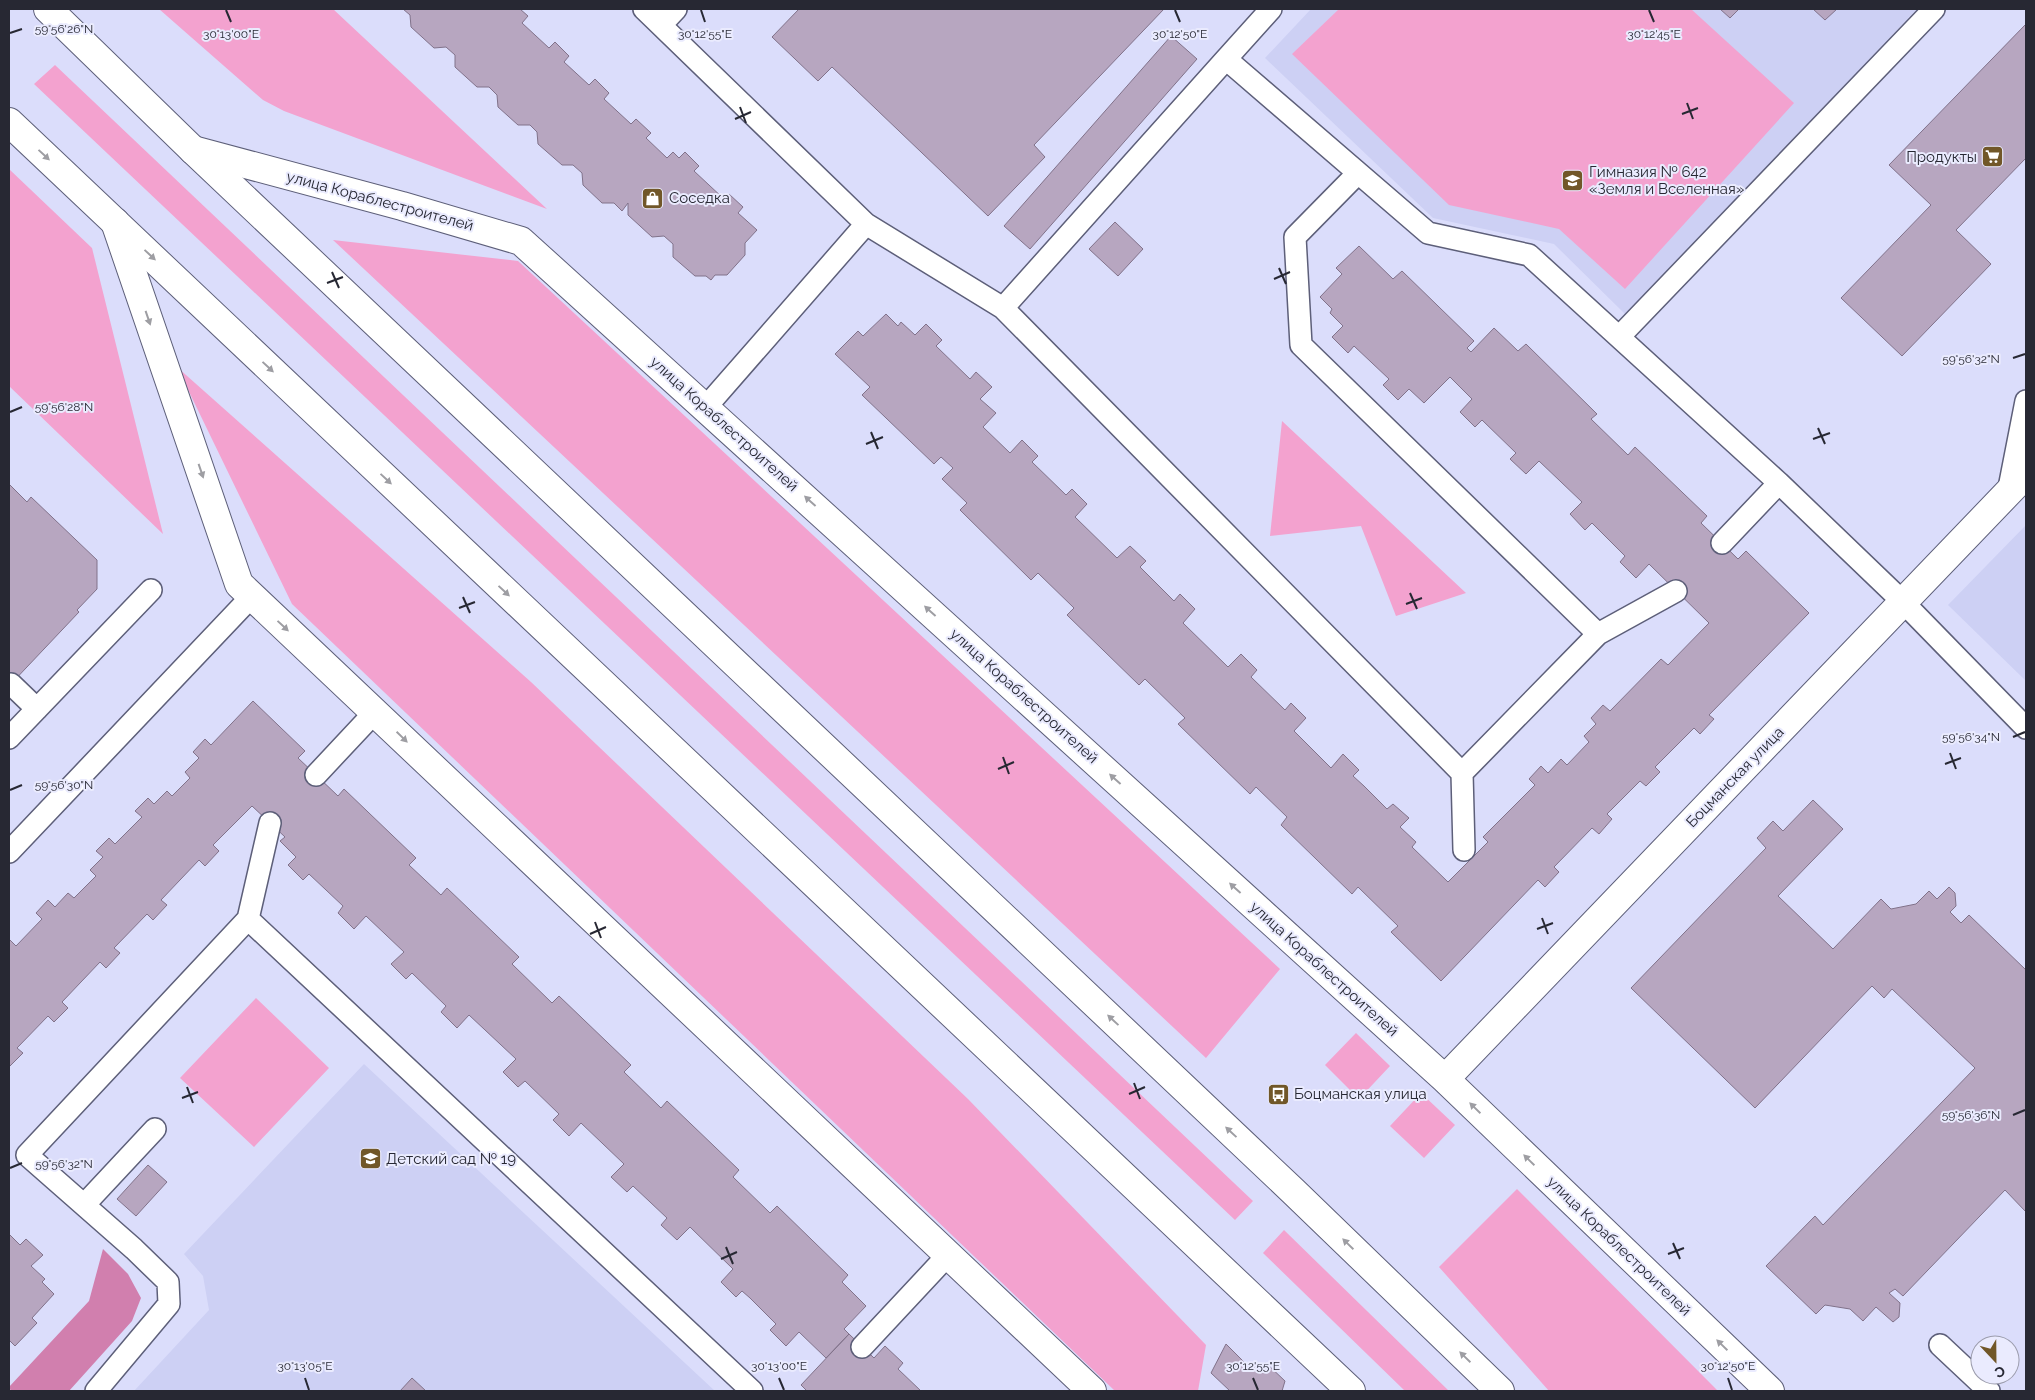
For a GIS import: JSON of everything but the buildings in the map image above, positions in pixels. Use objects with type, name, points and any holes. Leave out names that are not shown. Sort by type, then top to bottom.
[{"type":"street","name":"улица Кораблестроителей","points":[[48,9],[193,150],[1294,1192],[1500,1391]]},
{"type":"street","points":[[9,122],[1351,1391]]},
{"type":"street","name":"улица Кораблестроителей","points":[[193,150],[402,206],[522,241],[1445,1080],[1770,1391]]},
{"type":"street","points":[[115,222],[239,584],[947,1256],[1092,1391]]},
{"type":"street","name":"Боцманская улица","points":[[1445,1080],[2017,484]]},
{"type":"lane","points":[[644,9],[866,224],[1003,308],[1462,773],[1464,850]]},
{"type":"lane","points":[[661,24],[676,9]]},
{"type":"lane","points":[[1003,308],[1271,9]]},
{"type":"lane","points":[[1619,337],[1934,9]]},
{"type":"lane","points":[[1226,59],[1428,233],[1529,255],[1779,483],[1903,602],[2026,728]]},
{"type":"lane","points":[[1358,173],[1294,237],[1301,345],[1598,634]]},
{"type":"lane","points":[[706,407],[866,224]]},
{"type":"lane","points":[[2017,484],[2026,401]]},
{"type":"lane","points":[[1722,543],[1779,483]]},
{"type":"lane","points":[[9,738],[151,590]]},
{"type":"lane","points":[[1462,773],[1598,634],[1676,591]]},
{"type":"lane","points":[[9,852],[252,596]]},
{"type":"lane","points":[[11,684],[37,709]]},
{"type":"lane","points":[[316,775],[375,712]]},
{"type":"lane","points":[[96,1391],[169,1304],[168,1282],[27,1155],[248,919],[270,823]]},
{"type":"lane","points":[[248,919],[752,1391]]},
{"type":"lane","points":[[84,1205],[156,1129]]},
{"type":"lane","points":[[862,1346],[947,1256]]},
{"type":"lane","points":[[1940,1345],[1989,1391]]},
{"type":"shaded area","points":[[159,9],[333,9],[547,209],[284,111],[263,100]]},
{"type":"shaded area","name":"Гимназия № 642 «Земля и Вселенная»","points":[[1311,9],[1917,9],[1625,314],[1554,244],[1433,218],[1265,58]]},
{"type":"shaded area","name":"Гимназия № 642 «Земля и Вселенная»","points":[[1339,9],[1691,9],[1794,103],[1625,289],[1559,229],[1449,205],[1292,54]]},
{"type":"shaded area","points":[[55,65],[1253,1201],[1235,1220],[34,84]]},
{"type":"shaded area","points":[[9,169],[92,248],[163,534],[9,386]]},
{"type":"shaded area","points":[[333,240],[518,261],[1280,969],[1206,1058]]},
{"type":"shaded area","points":[[177,367],[531,682],[968,1099],[1206,1345],[1198,1391],[1115,1391],[292,604]]},
{"type":"shaded area","points":[[1282,421],[1466,593],[1396,616],[1361,526],[1270,536]]},
{"type":"shaded area","points":[[2026,525],[2026,681],[1948,605]]},
{"type":"shaded area","points":[[256,998],[329,1068],[254,1147],[180,1078]]},
{"type":"shaded area","points":[[1356,1033],[1390,1066],[1359,1099],[1325,1065]]},
{"type":"shaded area","name":"Детский сад № 19","points":[[364,1064],[715,1391],[134,1391],[209,1310],[203,1276],[184,1254]]},
{"type":"shaded area","points":[[1421,1093],[1455,1125],[1424,1158],[1390,1126]]},
{"type":"shaded area","points":[[1517,1189],[1718,1391],[1549,1391],[1439,1267]]},
{"type":"shaded area","points":[[1284,1230],[1449,1391],[1405,1391],[1263,1253]]},
{"type":"shaded area","points":[[103,1249],[128,1274],[141,1298],[132,1321],[69,1391],[11,1391],[9,1387],[89,1301]]},
{"type":"place","name":"Продукты","points":[[1993,157]]},
{"type":"place","name":"Гимназия № 642 «Земля и Вселенная»","points":[[1573,181]]},
{"type":"place","name":"Соседка","points":[[653,198]]},
{"type":"place","name":"Боцманская улица","points":[[1278,1094]]},
{"type":"place","name":"Детский сад № 19","points":[[370,1159]]}]
